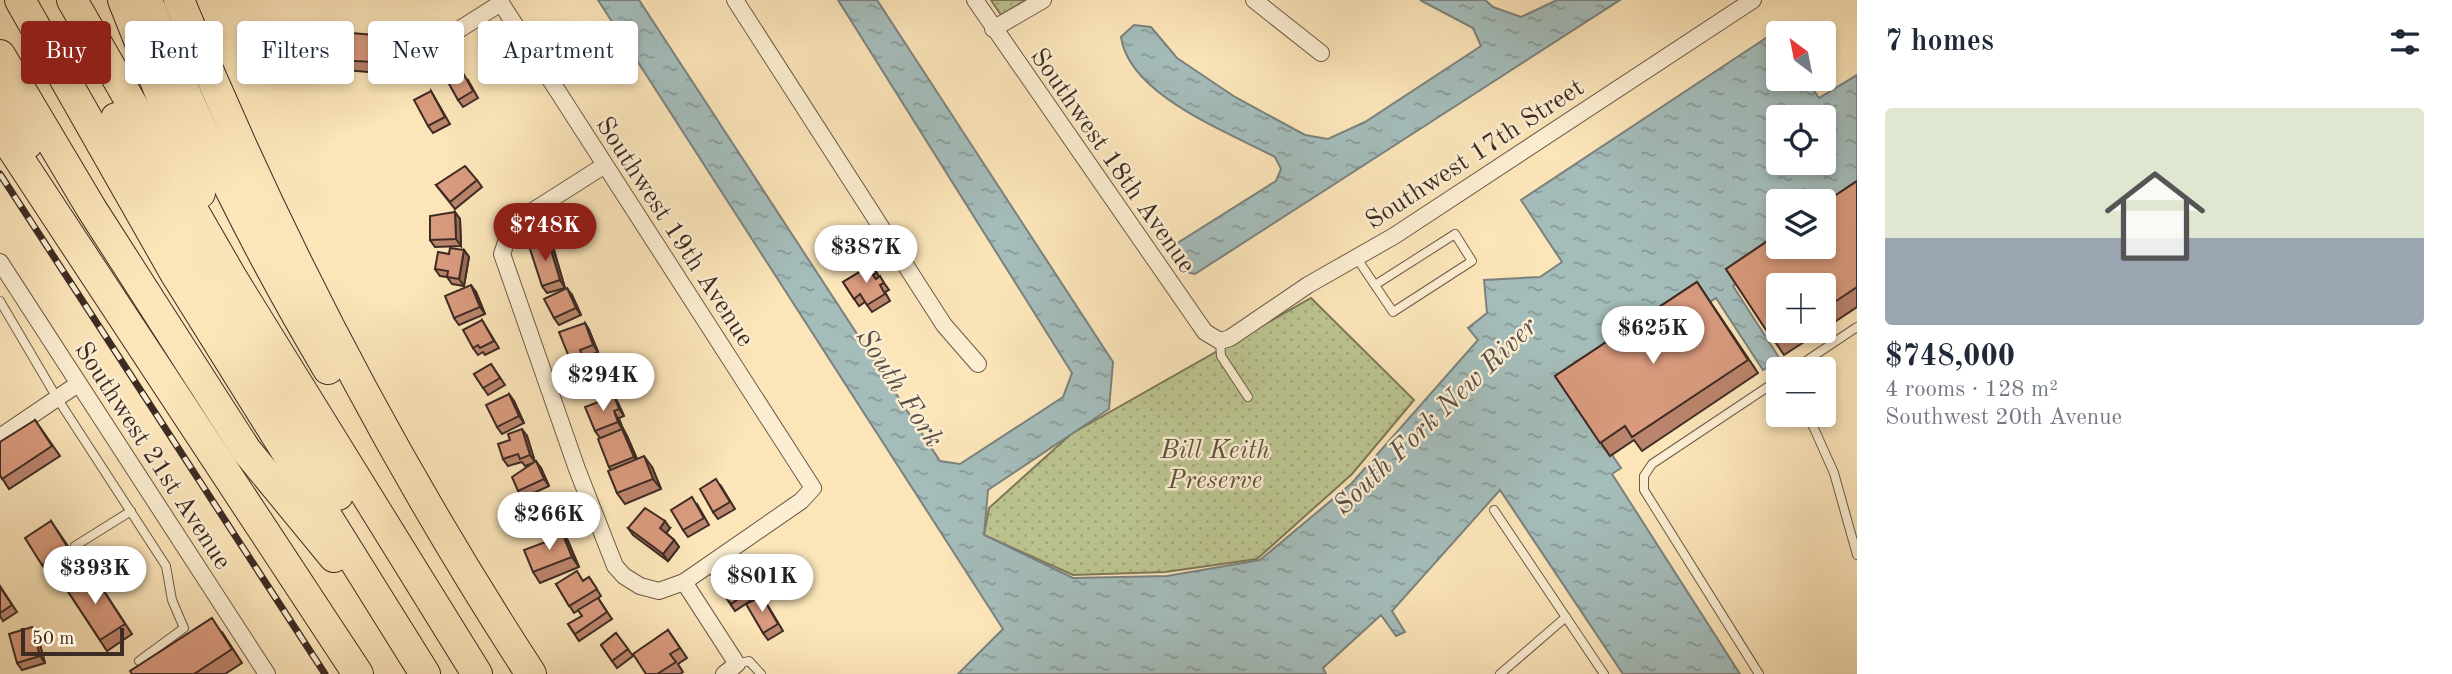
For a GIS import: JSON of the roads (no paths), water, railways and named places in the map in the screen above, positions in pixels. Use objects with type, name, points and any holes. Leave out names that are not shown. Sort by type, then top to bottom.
[{"type":"highway","points":[[7,0],[133,221],[406,674]]},
{"type":"highway","points":[[20,0],[175,273],[425,674]]},
{"type":"highway","points":[[50,0],[213,291],[447,674]]},
{"type":"highway","points":[[72,0],[232,278],[477,674]]},
{"type":"highway","points":[[123,0],[232,278]]},
{"type":"highway","points":[[147,0],[215,157],[290,304],[346,400],[425,524],[476,590]]},
{"type":"highway","points":[[179,0],[320,313],[369,406],[476,590],[531,674]]},
{"type":"highway","points":[[0,55],[91,208],[246,450],[334,557]]},
{"type":"highway","points":[[0,99],[121,310]]},
{"type":"highway","points":[[0,130],[121,310],[358,674]]},
{"type":"street","points":[[736,0],[944,325],[978,364]]},
{"type":"street","name":"Southwest 18th Avenue","points":[[975,0],[1205,332],[1220,341]]},
{"type":"street","points":[[993,29],[1043,0]]},
{"type":"street","points":[[1254,0],[1321,52]]},
{"type":"street","name":"Southwest 17th Street","points":[[1220,341],[1230,338],[1308,285],[1487,176],[1753,0]]},
{"type":"street","points":[[464,26],[500,2]]},
{"type":"street","name":"Southwest 19th Avenue","points":[[500,2],[813,488],[801,501],[684,582]]},
{"type":"street","points":[[605,165],[511,228],[502,254],[577,469],[615,566],[640,586],[659,592],[684,582],[730,669]]},
{"type":"street","name":"Southwest 21st Avenue","points":[[0,262],[267,674]]},
{"type":"street","points":[[0,437],[78,384]]},
{"type":"lane","points":[[1356,257],[1393,312],[1472,261],[1455,234],[1375,285]]},
{"type":"lane","points":[[0,301],[57,398],[166,566],[172,600],[184,628],[139,661]]},
{"type":"lane","points":[[1812,357],[1857,327]]},
{"type":"lane","points":[[1220,341],[1221,356],[1248,397]]},
{"type":"lane","points":[[1759,674],[1644,490],[1644,476],[1652,464],[1766,388]]},
{"type":"lane","points":[[1813,427],[1834,473],[1857,555]]},
{"type":"lane","points":[[1494,510],[1604,674]]},
{"type":"lane","points":[[75,546],[131,511]]},
{"type":"lane","points":[[1500,674],[1566,617]]},
{"type":"lane","points":[[730,669],[749,661],[761,674]]},
{"type":"water","name":"South Fork New River","points":[[598,0],[639,0],[940,461],[960,464],[1063,397],[1072,373],[838,0],[877,0],[1113,362],[1109,409],[988,490],[984,535],[1073,578],[1167,576],[1260,560],[1352,483],[1478,340],[1468,328],[1487,313],[1484,280],[1540,277],[1562,262],[1521,200],[1766,38],[1766,91],[1814,91],[1819,98],[1836,91],[1836,88],[1857,75],[1857,205],[1836,219],[1836,189],[1766,189],[1766,259],[1775,259],[1733,286],[1766,337],[1766,343],[1770,343],[1779,357],[1766,357],[1766,368],[1763,370],[1716,298],[1572,396],[1621,468],[1612,474],[1740,674],[1623,674],[1500,490],[1392,611],[1405,632],[1396,636],[1381,615],[1323,668],[1326,674],[958,674],[1003,629],[638,62],[638,21],[612,21]]},
{"type":"water","points":[[1420,0],[1485,0],[1493,7],[1521,17],[1557,0],[1620,0],[1195,274],[1186,272],[1172,252],[1176,244],[1276,181],[1281,169],[1275,157],[1208,123],[1161,94],[1142,77],[1128,58],[1121,37],[1134,25],[1151,27],[1177,58],[1235,97],[1305,135],[1328,139],[1365,122],[1481,46],[1473,28]]},
{"type":"railway","points":[[0,174],[325,674]]},
{"type":"water label","name":"South Fork","points":[[901,387]]},
{"type":"park label","name":"Bill Keith Preserve","points":[[1215,464]]}]
